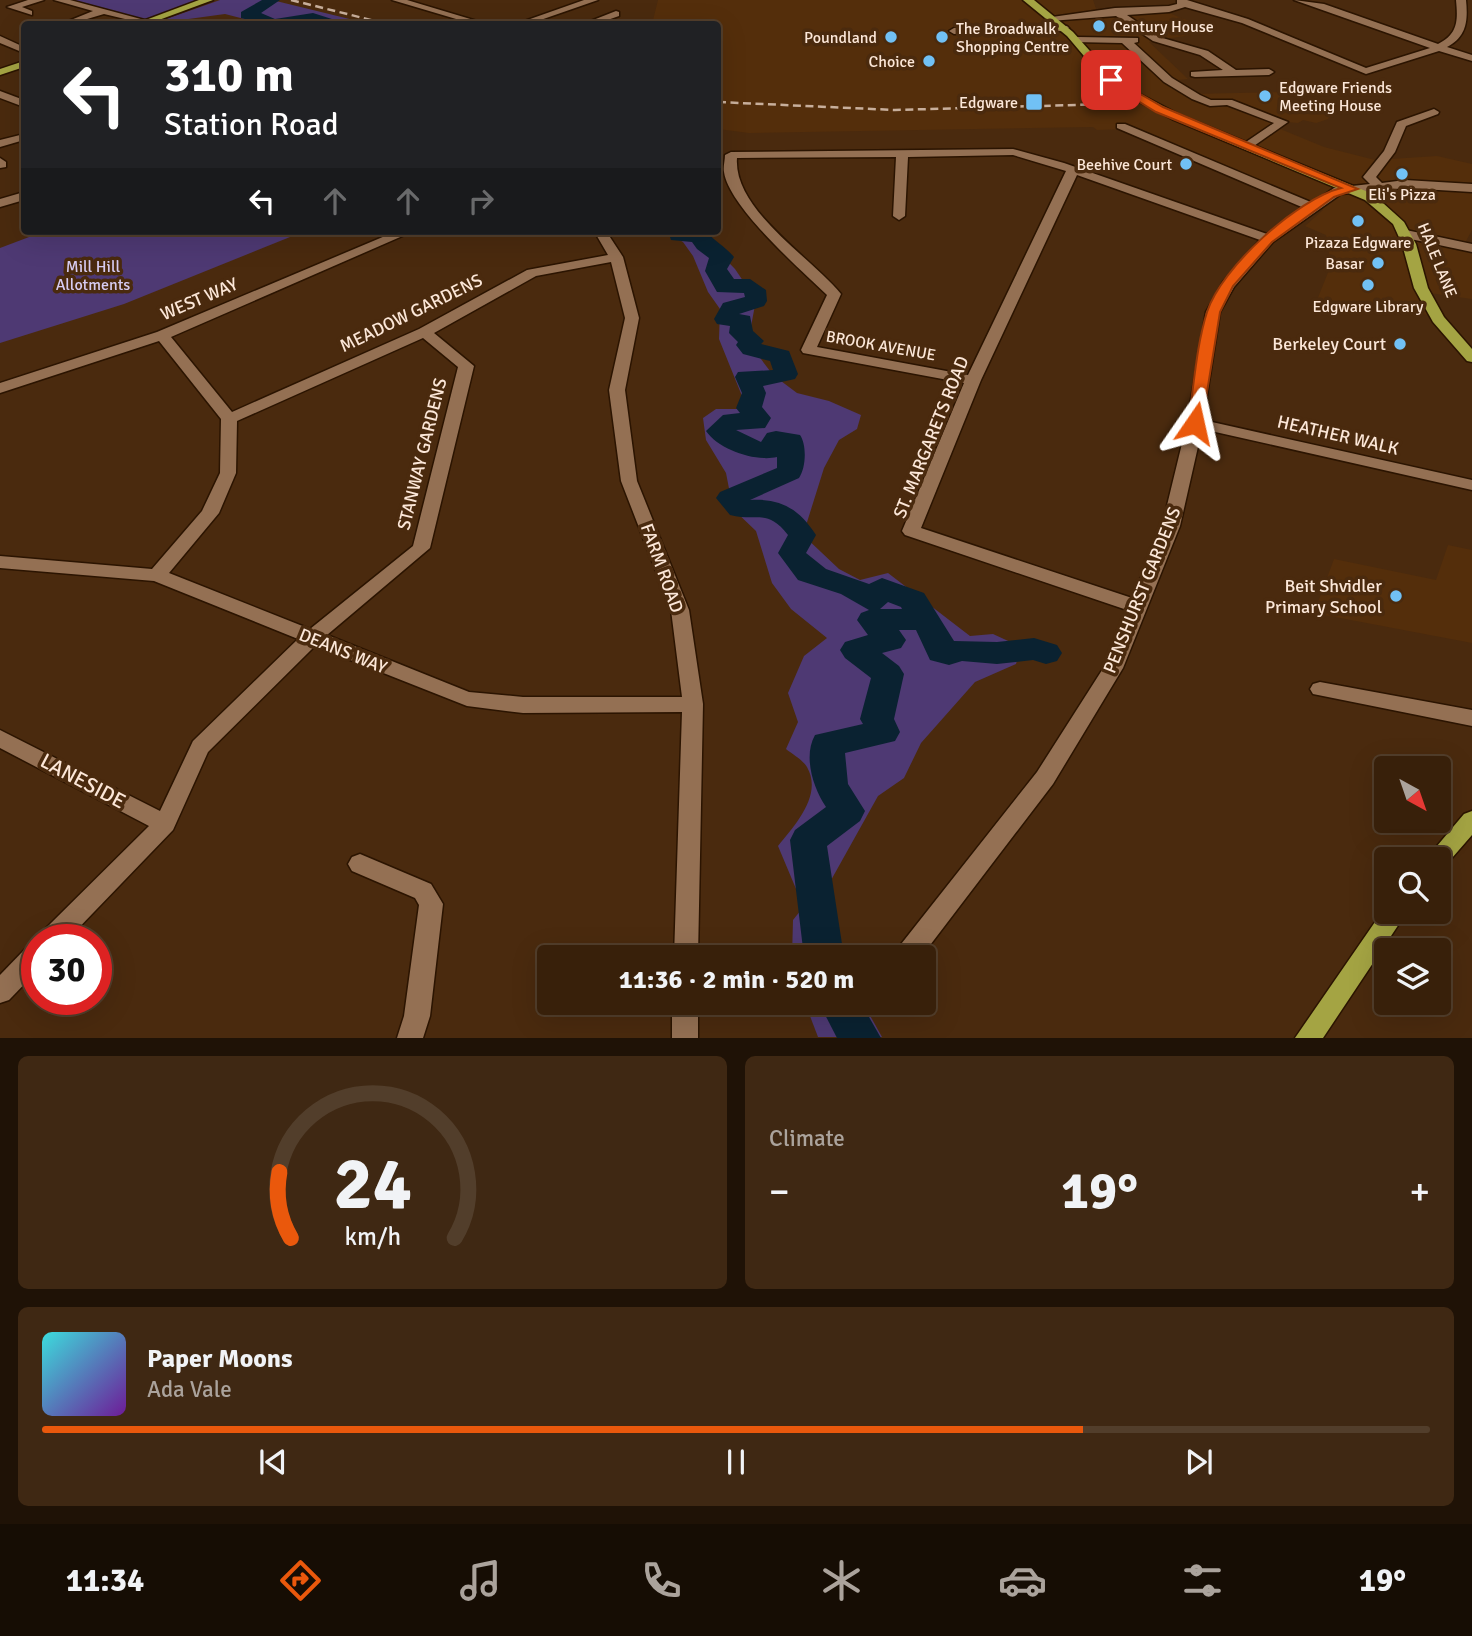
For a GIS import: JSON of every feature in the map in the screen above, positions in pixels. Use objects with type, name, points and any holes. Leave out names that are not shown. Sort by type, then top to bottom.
[{"type":"main road","points":[[149,21],[208,0]]},
{"type":"main road","name":"HALE LANE","points":[[1028,0],[1077,40],[1103,73],[1132,94],[1168,113],[1369,197],[1390,214],[1406,234],[1421,288],[1438,319],[1472,358]]},
{"type":"main road","points":[[0,72],[21,65]]},
{"type":"main road","points":[[1448,847],[1472,820]]},
{"type":"main road","points":[[1308,1038],[1387,924]]},
{"type":"street","points":[[29,13],[12,7],[39,0]]},
{"type":"street","points":[[59,0],[137,21]]},
{"type":"street","points":[[397,0],[471,21]]},
{"type":"street","points":[[530,21],[593,0]]},
{"type":"street","points":[[1299,0],[1345,5],[1439,48],[1472,58]]},
{"type":"street","points":[[1050,18],[1115,11],[1170,9],[1182,1],[1245,21],[1360,70],[1371,70],[1439,48],[1460,33],[1464,12],[1461,0]]},
{"type":"street","points":[[72,21],[105,11]]},
{"type":"street","points":[[1115,11],[1156,39],[1204,53],[1232,72]]},
{"type":"street","points":[[596,21],[616,14]]},
{"type":"street","points":[[954,30],[1064,28]]},
{"type":"street","points":[[0,39],[21,49]]},
{"type":"street","points":[[1077,40],[1156,39]]},
{"type":"street","points":[[1125,40],[1168,80],[1196,97],[1210,103],[1228,102],[1282,122],[1247,146]]},
{"type":"street","points":[[1195,74],[1269,72]]},
{"type":"street","points":[[0,94],[21,103]]},
{"type":"street","points":[[1379,186],[1368,177],[1389,152],[1401,124],[1434,112]]},
{"type":"street","points":[[1121,126],[1311,207]]},
{"type":"street","points":[[0,144],[21,138]]},
{"type":"street","points":[[899,216],[902,155]]},
{"type":"street","name":"BROOK AVENUE","points":[[972,380],[808,350],[834,294],[765,226],[730,172],[731,158],[1022,156],[1070,177]]},
{"type":"street","points":[[1070,177],[1103,180],[1268,239]]},
{"type":"street","name":"ST. MARGARETS ROAD","points":[[1070,177],[972,380],[911,531],[1136,606]]},
{"type":"street","name":"PENSHURST GARDENS","points":[[916,945],[1045,778],[1113,668],[1136,606],[1171,526],[1195,423],[1213,312],[1228,285],[1268,239],[1338,191],[1426,184],[1472,188]]},
{"type":"street","points":[[0,203],[21,198]]},
{"type":"street","points":[[1406,234],[1472,248]]},
{"type":"street","name":"WEST WAY","points":[[0,388],[162,335],[399,235]]},
{"type":"street","name":"FARM ROAD","points":[[602,235],[616,257],[632,318],[617,390],[629,481],[681,610],[693,704],[686,945]]},
{"type":"street","name":"MEADOW GARDENS","points":[[229,419],[424,332],[532,272],[616,257]]},
{"type":"street","name":"STANWAY GARDENS","points":[[311,638],[421,548],[466,366],[424,332]]},
{"type":"street","points":[[157,575],[210,513],[228,473],[229,419],[162,335]]},
{"type":"street","name":"HEATHER WALK","points":[[1195,423],[1472,485]]},
{"type":"street","name":"DEANS WAY","points":[[0,562],[157,575],[436,689],[490,703],[693,704]]},
{"type":"street","points":[[67,924],[165,824],[200,747],[311,638]]},
{"type":"street","points":[[1320,689],[1472,718]]},
{"type":"street","name":"LANESIDE","points":[[0,737],[165,824]]},
{"type":"street","points":[[360,864],[423,891],[431,904],[417,1016],[410,1038]]},
{"type":"street","points":[[0,992],[21,970]]},
{"type":"street","points":[[685,1015],[685,1038]]},
{"type":"shaded area","points":[[658,0],[1093,0],[1098,15],[1169,13],[1214,31],[1149,42],[1188,79],[1169,81],[1197,99],[1219,107],[1229,104],[1275,122],[1273,126],[1324,147],[1375,160],[1437,156],[1472,164],[1472,230],[1466,241],[1472,243],[1472,299],[1430,293],[1444,317],[1317,300],[1331,265],[1326,235],[1305,226],[1323,210],[1126,129],[1097,130],[1093,127],[749,133],[721,129],[721,21],[653,21]]},
{"type":"shaded area","points":[[1283,92],[1289,99],[1335,110],[1328,119],[1316,123],[1303,120],[1298,123],[1288,122],[1227,99],[1204,99],[1193,94]]},
{"type":"shaded area","name":"Beit Shvidler Primary School","points":[[1448,545],[1472,550],[1472,643],[1314,613],[1334,559],[1436,580]]},
{"type":"green space","points":[[59,0],[209,0],[143,21]]},
{"type":"green space","points":[[220,0],[272,0],[358,21],[252,21],[225,14],[160,21]]},
{"type":"green space","name":"Mill Hill Allotments","points":[[34,235],[295,235],[124,304],[0,343],[0,248]]},
{"type":"green space","points":[[671,235],[702,235],[735,269],[756,300],[748,342],[773,375],[797,393],[829,401],[861,415],[857,429],[839,440],[824,468],[803,535],[839,569],[860,580],[888,573],[970,636],[993,634],[1021,647],[1016,664],[975,682],[921,743],[904,778],[878,796],[830,882],[799,896],[778,846],[805,809],[812,788],[805,764],[786,749],[798,722],[788,693],[804,656],[827,638],[791,609],[772,583],[756,531],[733,509],[726,473],[706,440],[703,418],[716,409],[738,409],[742,396],[719,339],[720,309],[708,292],[693,256],[683,242]]},
{"type":"green space","points":[[825,906],[831,919],[813,932],[809,945],[792,945],[793,920],[801,910]]},
{"type":"green space","points":[[810,1015],[870,1015],[882,1037],[818,1037]]},
{"type":"waterway","points":[[267,21],[246,15],[273,0]]},
{"type":"waterway","points":[[287,21],[306,17],[327,20],[325,21]]},
{"type":"waterway","points":[[678,235],[700,236],[704,245],[723,257],[717,262],[716,271],[722,276],[725,287],[742,284],[755,290],[756,301],[731,308],[725,319],[742,321],[741,333],[752,341],[748,345],[751,349],[781,356],[786,374],[766,379],[747,377],[754,393],[749,408],[758,418],[756,423],[732,420],[719,431],[753,449],[768,451],[776,439],[791,441],[790,472],[730,498],[740,509],[770,508],[789,518],[802,535],[792,553],[808,573],[851,587],[873,601],[882,588],[913,600],[921,619]]},
{"type":"waterway","points":[[822,945],[808,840],[847,811],[831,787],[827,744],[883,732],[877,719],[888,674],[856,650],[890,640],[872,620],[921,619]]},
{"type":"waterway","points":[[921,619],[931,625],[933,638],[940,644],[941,652],[949,654],[959,650],[997,653],[1034,649],[1046,653]]},
{"type":"waterway","points":[[846,1015],[860,1038]]},
{"type":"railway","points":[[291,0],[375,21]]},
{"type":"railway","points":[[721,102],[895,110],[1110,104]]},
{"type":"place","name":"Century House","points":[[1099,26]]},
{"type":"place","name":"Poundland","points":[[891,37]]},
{"type":"place","name":"The Broadwalk Shopping Centre","points":[[942,37]]},
{"type":"place","name":"Choice","points":[[929,61]]},
{"type":"place","name":"Edgware Friends Meeting House","points":[[1265,96]]},
{"type":"place","name":"Edgware","points":[[1034,102]]},
{"type":"place","name":"Beehive Court","points":[[1186,164]]},
{"type":"place","name":"Eli's Pizza","points":[[1402,174]]},
{"type":"place","name":"Pizaza Edgware","points":[[1358,221]]},
{"type":"place","name":"Basar","points":[[1378,263]]},
{"type":"place","name":"Edgware Library","points":[[1368,285]]},
{"type":"place","name":"Berkeley Court","points":[[1400,344]]},
{"type":"place","name":"Beit Shvidler Primary School","points":[[1396,596]]},
{"type":"route","points":[[1111,80],[1160,110],[1352,189],[1330,194],[1268,239],[1228,285],[1213,312],[1195,423]]}]
